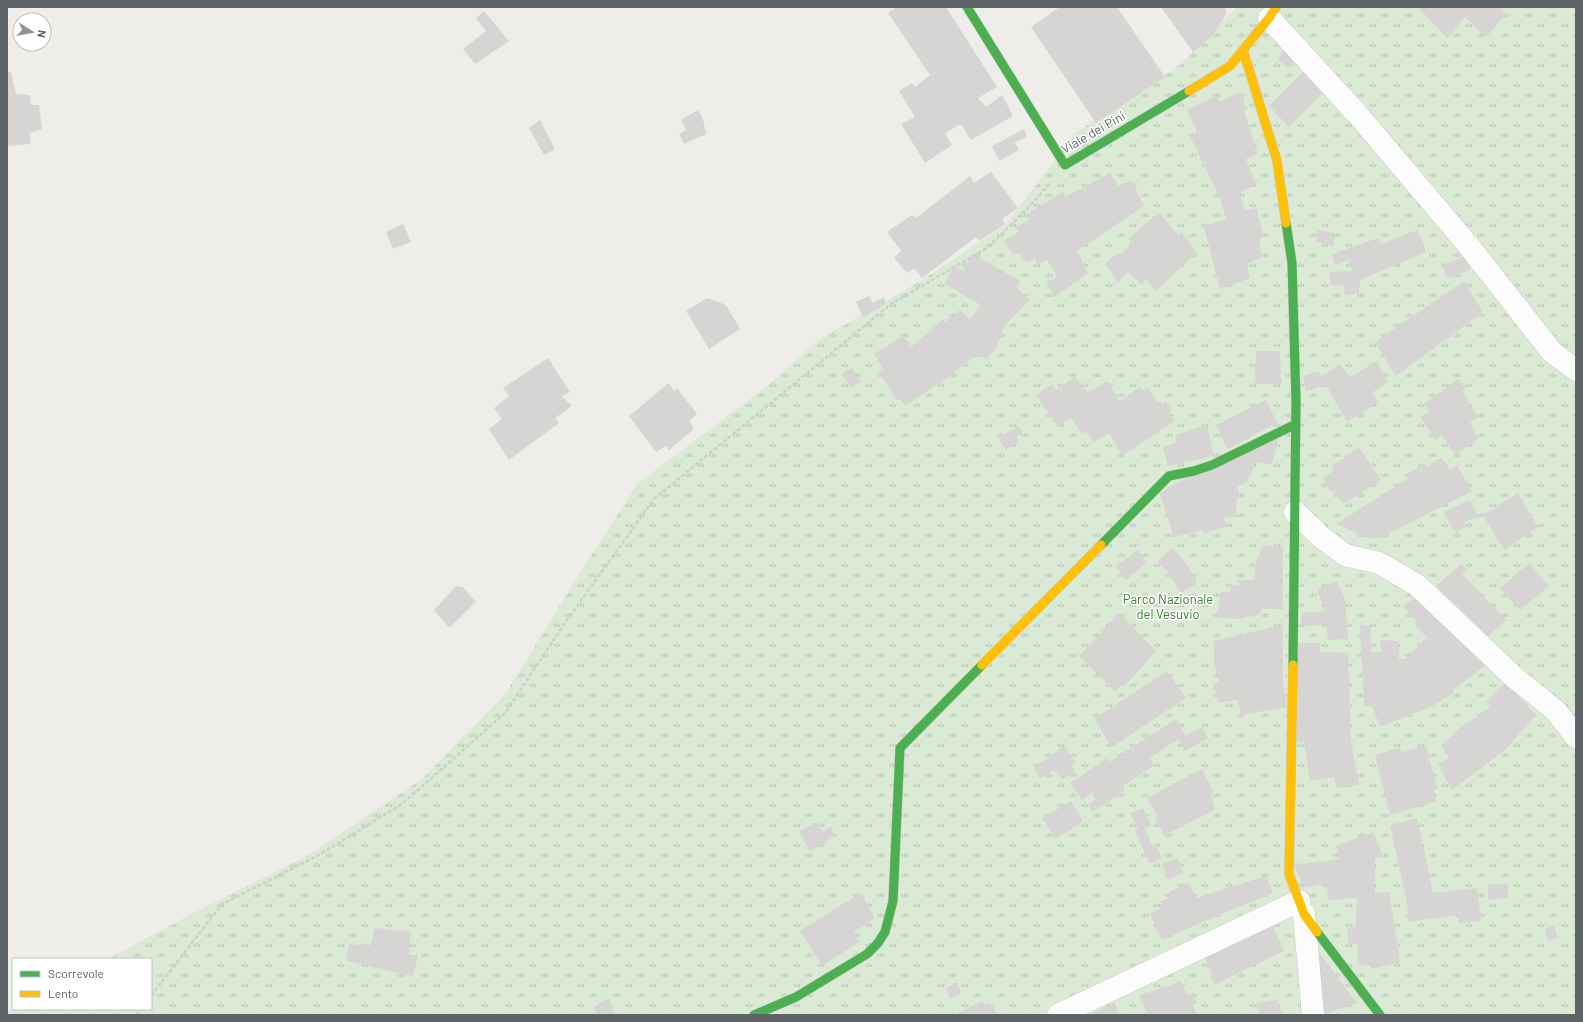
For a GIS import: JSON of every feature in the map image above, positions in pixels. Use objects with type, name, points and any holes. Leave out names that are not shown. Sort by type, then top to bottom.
[{"type":"street","name":"Viale dei Pini","points":[[967,7],[1065,165],[1230,66],[1272,12]]},
{"type":"street","points":[[1272,12],[1468,246],[1552,352],[1576,370]]},
{"type":"street","points":[[1243,50],[1277,161],[1290,255],[1296,424],[1289,874],[1301,908],[1313,1015]]},
{"type":"street","points":[[754,1015],[796,997],[867,954],[878,943],[885,932],[893,901],[900,748],[1169,476],[1194,471],[1212,465],[1296,424]]},
{"type":"street","points":[[1295,512],[1320,536],[1345,555],[1378,563],[1418,585],[1515,678],[1556,711],[1576,737]]},
{"type":"street","points":[[1058,1015],[1301,908]]},
{"type":"street","points":[[1301,908],[1380,1015]]},
{"type":"path","points":[[152,995],[222,904],[317,856],[402,804],[504,713],[567,620],[654,499],[891,304],[987,248],[1031,205],[1065,165]]},
{"type":"green space","name":"Parco Nazionale del Vesuvio","points":[[1237,7],[1576,7],[1576,1015],[7,1015],[7,1012],[12,1010],[152,1010],[152,958],[110,958],[193,913],[307,856],[422,779],[506,693],[581,571],[638,483],[766,387],[818,340],[924,279],[1006,224],[1077,132],[1181,64]]},
{"type":"building","points":[[897,7],[946,7],[997,87],[978,98],[986,107],[1002,95],[1013,116],[971,140],[961,124],[945,133],[952,145],[925,163],[901,124],[915,117],[899,91],[912,83],[915,87],[930,75],[888,13]]},
{"type":"building","points":[[1060,7],[1117,7],[1165,77],[1096,123],[1031,27]]},
{"type":"building","points":[[1161,7],[1227,7],[1225,8],[1227,13],[1213,35],[1193,52]]},
{"type":"building","points":[[1418,7],[1500,7],[1506,14],[1486,37],[1465,17],[1447,38]]},
{"type":"building","points":[[484,11],[509,41],[475,64],[463,49],[486,31],[476,18]]},
{"type":"building","points":[[1286,46],[1299,60],[1289,68],[1278,60]]},
{"type":"building","points":[[1306,69],[1326,90],[1289,127],[1269,106]]},
{"type":"building","points":[[11,72],[16,94],[30,95],[31,105],[39,105],[42,129],[30,133],[30,144],[8,146],[7,73]]},
{"type":"building","points":[[1240,92],[1247,109],[1244,111],[1258,154],[1246,159],[1256,185],[1239,193],[1245,210],[1256,208],[1264,237],[1259,239],[1262,257],[1247,264],[1250,278],[1220,289],[1204,227],[1226,219],[1221,201],[1190,136],[1197,132],[1187,110],[1216,96],[1220,102]]},
{"type":"building","points":[[698,110],[703,119],[706,134],[684,144],[679,134],[686,130],[681,120]]},
{"type":"building","points":[[540,120],[555,149],[544,155],[529,128]]},
{"type":"building","points":[[1024,129],[1027,137],[1015,142],[1019,150],[999,161],[992,146]]},
{"type":"building","points":[[991,172],[1018,208],[1002,219],[1005,224],[979,241],[976,237],[922,278],[914,268],[907,273],[894,258],[901,251],[887,232],[912,215],[916,218],[970,176],[974,183]]},
{"type":"building","points":[[1110,173],[1118,186],[1131,180],[1144,206],[1077,251],[1088,273],[1054,297],[1046,282],[1057,277],[1047,260],[1038,264],[1034,259],[1027,263],[1019,253],[1013,255],[1004,240],[1019,232],[1016,227],[1029,220],[1027,214],[1063,192],[1066,197]]},
{"type":"building","points":[[1160,213],[1178,235],[1181,232],[1197,252],[1156,291],[1146,279],[1141,285],[1128,272],[1118,282],[1105,264],[1115,255],[1117,257],[1132,244],[1128,239],[1154,216],[1155,217]]},
{"type":"building","points":[[403,224],[411,242],[393,249],[386,232]]},
{"type":"building","points":[[1318,230],[1334,233],[1334,246],[1316,242]]},
{"type":"building","points":[[1418,230],[1426,252],[1360,280],[1359,293],[1345,296],[1344,286],[1331,285],[1329,272],[1353,271],[1350,260],[1335,265],[1332,254],[1378,238],[1381,244]]},
{"type":"building","points":[[973,254],[1020,281],[1017,288],[1030,300],[1005,325],[995,350],[986,359],[978,354],[944,380],[905,406],[901,399],[897,400],[878,371],[883,369],[874,354],[903,336],[912,347],[943,319],[945,322],[960,310],[970,319],[981,305],[945,284],[954,266],[963,271]]},
{"type":"building","points":[[1466,256],[1470,270],[1447,278],[1443,265]]},
{"type":"building","points":[[1464,281],[1483,312],[1396,376],[1375,342]]},
{"type":"building","points":[[869,296],[873,303],[884,297],[886,304],[863,317],[856,302]]},
{"type":"building","points":[[707,298],[726,305],[740,329],[709,349],[686,311]]},
{"type":"building","points":[[1256,351],[1280,351],[1281,384],[1255,384]]},
{"type":"building","points":[[548,358],[570,392],[562,396],[572,406],[555,418],[559,423],[509,460],[489,429],[502,419],[494,408],[509,396],[503,388]]},
{"type":"building","points":[[1377,361],[1388,382],[1373,392],[1378,403],[1347,422],[1326,385],[1306,391],[1303,376],[1319,371],[1321,377],[1340,364],[1350,377]]},
{"type":"building","points":[[852,368],[861,382],[852,388],[841,374]]},
{"type":"building","points":[[1075,377],[1088,393],[1107,381],[1120,401],[1140,387],[1142,391],[1147,387],[1158,403],[1160,401],[1162,404],[1166,401],[1172,411],[1169,413],[1175,421],[1122,456],[1109,433],[1094,442],[1086,431],[1082,434],[1071,418],[1058,427],[1036,395],[1052,384],[1056,390]]},
{"type":"building","points":[[1458,379],[1466,388],[1462,391],[1478,417],[1470,423],[1478,439],[1456,455],[1441,435],[1436,440],[1420,417],[1429,411],[1424,404]]},
{"type":"building","points":[[669,383],[674,391],[677,388],[697,414],[689,421],[694,429],[669,450],[666,446],[656,452],[629,416]]},
{"type":"building","points":[[1266,400],[1277,423],[1228,449],[1216,425]]},
{"type":"building","points":[[1207,425],[1214,456],[1168,466],[1163,447],[1177,442],[1175,435]]},
{"type":"building","points":[[1018,426],[1023,433],[1016,437],[1019,442],[1006,450],[998,438]]},
{"type":"building","points":[[1278,438],[1272,464],[1256,463],[1246,483],[1237,486],[1239,493],[1236,503],[1237,517],[1224,518],[1227,526],[1204,533],[1202,530],[1174,537],[1160,494],[1168,487]]},
{"type":"building","points":[[1359,447],[1381,480],[1343,504],[1333,491],[1330,491],[1323,478],[1334,470],[1332,466]]},
{"type":"building","points":[[1441,457],[1450,470],[1457,465],[1472,491],[1380,538],[1368,538],[1336,524],[1409,478],[1407,474],[1425,464],[1427,467]]},
{"type":"building","points":[[1518,493],[1538,527],[1504,550],[1483,515]]},
{"type":"building","points":[[1470,500],[1478,517],[1463,522],[1466,527],[1456,533],[1443,512]]},
{"type":"building","points":[[1263,546],[1283,546],[1283,609],[1261,609],[1260,614],[1238,619],[1217,618],[1221,592],[1230,592],[1230,585],[1239,585],[1238,580],[1255,580],[1255,564]]},
{"type":"building","points":[[1173,548],[1190,569],[1197,583],[1181,593],[1167,572],[1157,561]]},
{"type":"building","points":[[1138,550],[1146,563],[1126,580],[1116,566]]},
{"type":"building","points":[[1529,563],[1549,586],[1520,610],[1500,588]]},
{"type":"building","points":[[1461,564],[1466,569],[1462,574],[1506,620],[1488,636],[1436,586]]},
{"type":"building","points":[[1337,581],[1345,599],[1348,639],[1328,640],[1326,625],[1302,626],[1301,613],[1325,611],[1317,589]]},
{"type":"building","points":[[456,586],[463,587],[476,602],[449,628],[434,610]]},
{"type":"building","points":[[1418,595],[1490,662],[1453,690],[1454,693],[1432,706],[1380,727],[1372,705],[1364,706],[1360,624],[1371,627],[1371,652],[1382,652],[1380,640],[1399,641],[1399,659],[1405,659],[1427,637],[1415,626],[1417,622],[1403,606]]},
{"type":"building","points":[[1119,613],[1156,651],[1124,687],[1122,685],[1115,691],[1079,656]]},
{"type":"building","points":[[1283,625],[1283,683],[1287,707],[1241,715],[1238,700],[1218,703],[1213,684],[1219,682],[1214,662],[1214,641]]},
{"type":"building","points":[[1296,643],[1320,643],[1320,652],[1348,653],[1351,741],[1359,784],[1337,788],[1334,777],[1310,781],[1304,741],[1297,743]]},
{"type":"building","points":[[1167,671],[1186,698],[1112,747],[1094,719]]},
{"type":"building","points":[[1506,682],[1536,715],[1505,750],[1452,790],[1438,764],[1449,758],[1441,746],[1460,728],[1491,707],[1486,702]]},
{"type":"building","points":[[1176,719],[1186,736],[1202,727],[1208,738],[1185,751],[1178,739],[1150,758],[1154,765],[1123,786],[1125,791],[1092,812],[1089,805],[1097,797],[1093,792],[1082,800],[1070,783],[1107,758],[1109,762]]},
{"type":"building","points":[[1426,745],[1437,789],[1434,790],[1436,801],[1390,815],[1375,755],[1400,748],[1402,752]]},
{"type":"building","points":[[1064,746],[1075,762],[1072,765],[1075,771],[1063,780],[1054,770],[1040,778],[1034,768]]},
{"type":"building","points":[[1202,769],[1213,792],[1211,795],[1215,809],[1164,836],[1155,816],[1157,814],[1147,798]]},
{"type":"building","points":[[1071,801],[1083,821],[1056,839],[1042,818]]},
{"type":"building","points":[[1143,808],[1151,826],[1145,828],[1152,846],[1155,844],[1162,858],[1150,864],[1135,831],[1138,829],[1130,813]]},
{"type":"building","points":[[1417,818],[1433,893],[1477,888],[1481,921],[1459,923],[1458,915],[1409,922],[1406,897],[1390,826]]},
{"type":"building","points":[[816,822],[823,832],[831,826],[835,836],[810,852],[799,832]]},
{"type":"building","points":[[1373,832],[1383,856],[1375,859],[1375,893],[1389,892],[1400,962],[1372,969],[1371,965],[1359,966],[1357,944],[1349,943],[1347,929],[1356,925],[1357,898],[1329,900],[1326,883],[1305,888],[1293,865],[1339,859],[1336,846]]},
{"type":"building","points":[[1177,858],[1183,872],[1168,880],[1162,864]]},
{"type":"building","points":[[1266,876],[1273,893],[1162,940],[1150,914],[1161,908],[1160,902],[1169,898],[1170,891],[1189,883],[1196,898]]},
{"type":"building","points":[[1508,884],[1508,898],[1488,900],[1488,885]]},
{"type":"building","points":[[861,893],[875,918],[854,932],[859,942],[822,966],[800,931]]},
{"type":"building","points":[[1272,925],[1284,951],[1214,985],[1210,976],[1212,975],[1204,955],[1226,944],[1228,947]]},
{"type":"building","points":[[1554,925],[1558,938],[1548,941],[1545,929]]},
{"type":"building","points":[[375,928],[411,932],[409,955],[418,955],[413,976],[346,961],[349,944],[370,946]]},
{"type":"building","points":[[1318,951],[1357,1003],[1322,1015]]},
{"type":"building","points":[[1180,981],[1189,998],[1193,995],[1197,1003],[1193,1005],[1197,1015],[1148,1015],[1139,996],[1165,986],[1166,988]]},
{"type":"building","points":[[957,982],[961,993],[950,999],[946,988]]},
{"type":"building","points":[[609,998],[615,1015],[597,1015],[594,1007]]},
{"type":"building","points":[[1277,999],[1282,1015],[1259,1015],[1256,1003]]},
{"type":"building","points":[[982,1001],[986,1007],[992,1004],[997,1015],[955,1015]]},
{"type":"building","points":[[1114,1002],[1120,1015],[1090,1015]]},
{"type":"traffic: fast","points":[[967,7],[1065,165],[1189,91]]},
{"type":"traffic: fast","points":[[1286,223],[1292,263],[1296,401],[1293,665]]},
{"type":"traffic: fast","points":[[1101,545],[1169,476],[1194,471],[1212,465],[1296,424]]},
{"type":"traffic: fast","points":[[754,1015],[796,997],[867,954],[878,943],[885,932],[893,901],[900,748],[982,665]]},
{"type":"traffic: fast","points":[[1317,932],[1380,1015]]},
{"type":"traffic: slow","points":[[1189,91],[1230,66],[1269,18],[1276,7]]},
{"type":"traffic: slow","points":[[1243,50],[1277,161],[1286,223]]},
{"type":"traffic: slow","points":[[982,665],[1101,545]]},
{"type":"traffic: slow","points":[[1293,665],[1289,874],[1304,914],[1317,932]]}]
